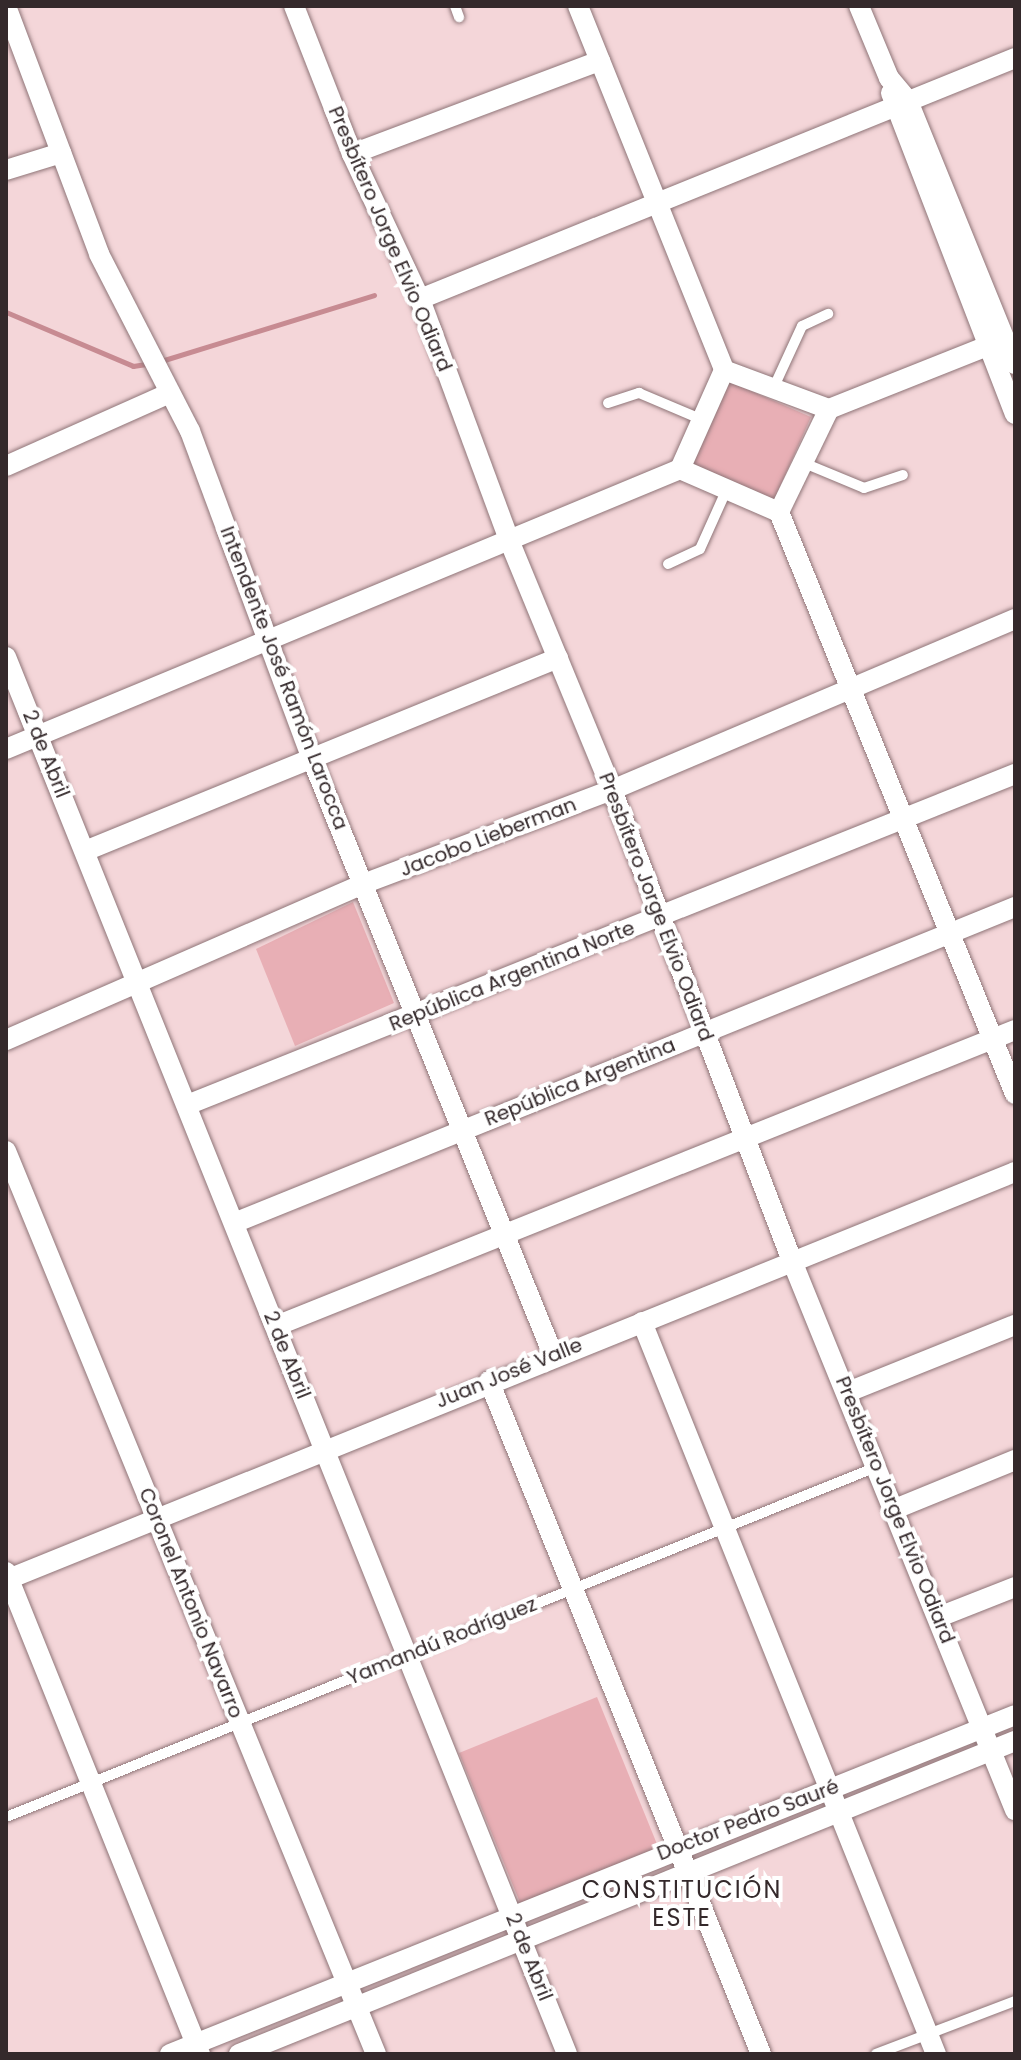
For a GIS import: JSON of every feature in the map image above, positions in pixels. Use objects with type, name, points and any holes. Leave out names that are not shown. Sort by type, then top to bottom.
[{"type":"street","name":"Intendente José Ramón Larocca","points":[[6,6],[99,254],[168,394],[190,431],[312,759],[553,1355]]},
{"type":"street","name":"Presbítero Jorge Elvio Odiard","points":[[294,6],[352,154],[420,299],[509,540],[612,790],[792,1261],[879,1466],[1015,1810]]},
{"type":"street","points":[[6,749],[680,469],[724,370],[578,6]]},
{"type":"street","points":[[859,6],[1015,364]]},
{"type":"street","points":[[420,299],[1015,58]]},
{"type":"street","points":[[352,154],[600,61]]},
{"type":"street","points":[[6,170],[61,153]]},
{"type":"street","points":[[724,370],[829,409],[1003,340]]},
{"type":"street","points":[[1003,340],[1015,414]]},
{"type":"street","points":[[6,466],[168,394]]},
{"type":"street","points":[[779,512],[829,409]]},
{"type":"street","points":[[680,469],[779,512],[1015,1094]]},
{"type":"street","name":"Jacobo Lieberman","points":[[6,1040],[138,985],[363,884],[612,790],[1015,619]]},
{"type":"street","name":"2 de Abril","points":[[6,657],[567,2054]]},
{"type":"street","points":[[85,851],[558,658]]},
{"type":"street","name":"República Argentina Norte","points":[[187,1105],[1015,774]]},
{"type":"street","name":"República Argentina","points":[[234,1223],[1015,907]]},
{"type":"street","points":[[276,1326],[505,1237],[744,1137],[1015,1030]]},
{"type":"street","name":"Coronel Antonio Navarro","points":[[6,1151],[376,2054]]},
{"type":"street","name":"Juan José Valle","points":[[7,1577],[553,1355],[1015,1172]]},
{"type":"street","points":[[642,1322],[936,2054]]},
{"type":"street","points":[[848,1392],[1015,1325]]},
{"type":"street","points":[[489,1381],[761,2054]]},
{"type":"street","points":[[895,1509],[1015,1460]]},
{"type":"street","points":[[7,1577],[198,2048]]},
{"type":"street","points":[[939,1617],[1015,1587]]},
{"type":"street","name":"Doctor Pedro Sauré","points":[[170,2054],[198,2048],[346,1982],[511,1914],[1015,1715]]},
{"type":"street","name":"Doctor Pedro Sauré","points":[[239,2054],[1015,1741]]},
{"type":"lane","points":[[455,6],[459,17]]},
{"type":"lane","points":[[773,389],[802,326],[828,314]]},
{"type":"lane","points":[[608,403],[639,393],[703,420]]},
{"type":"lane","points":[[804,463],[864,488],[903,475]]},
{"type":"lane","points":[[668,564],[700,549],[727,489]]},
{"type":"lane","name":"Yamandú Rodríguez","points":[[6,1817],[879,1466]]},
{"type":"lane","points":[[876,2054],[1015,2001]]},
{"type":"shaded area","points":[[730,382],[811,417],[774,500],[693,465]]},
{"type":"shaded area","points":[[353,902],[394,1003],[295,1046],[256,949]]},
{"type":"shaded area","points":[[597,1697],[659,1849],[521,1905],[459,1753]]},
{"type":"waterway","points":[[161,361],[374,295]]},
{"type":"waterway","points":[[6,312],[133,366],[151,363]]},
{"type":"district","name":"CONSTITUCIÓN ESTE","points":[[682,1904]]}]
